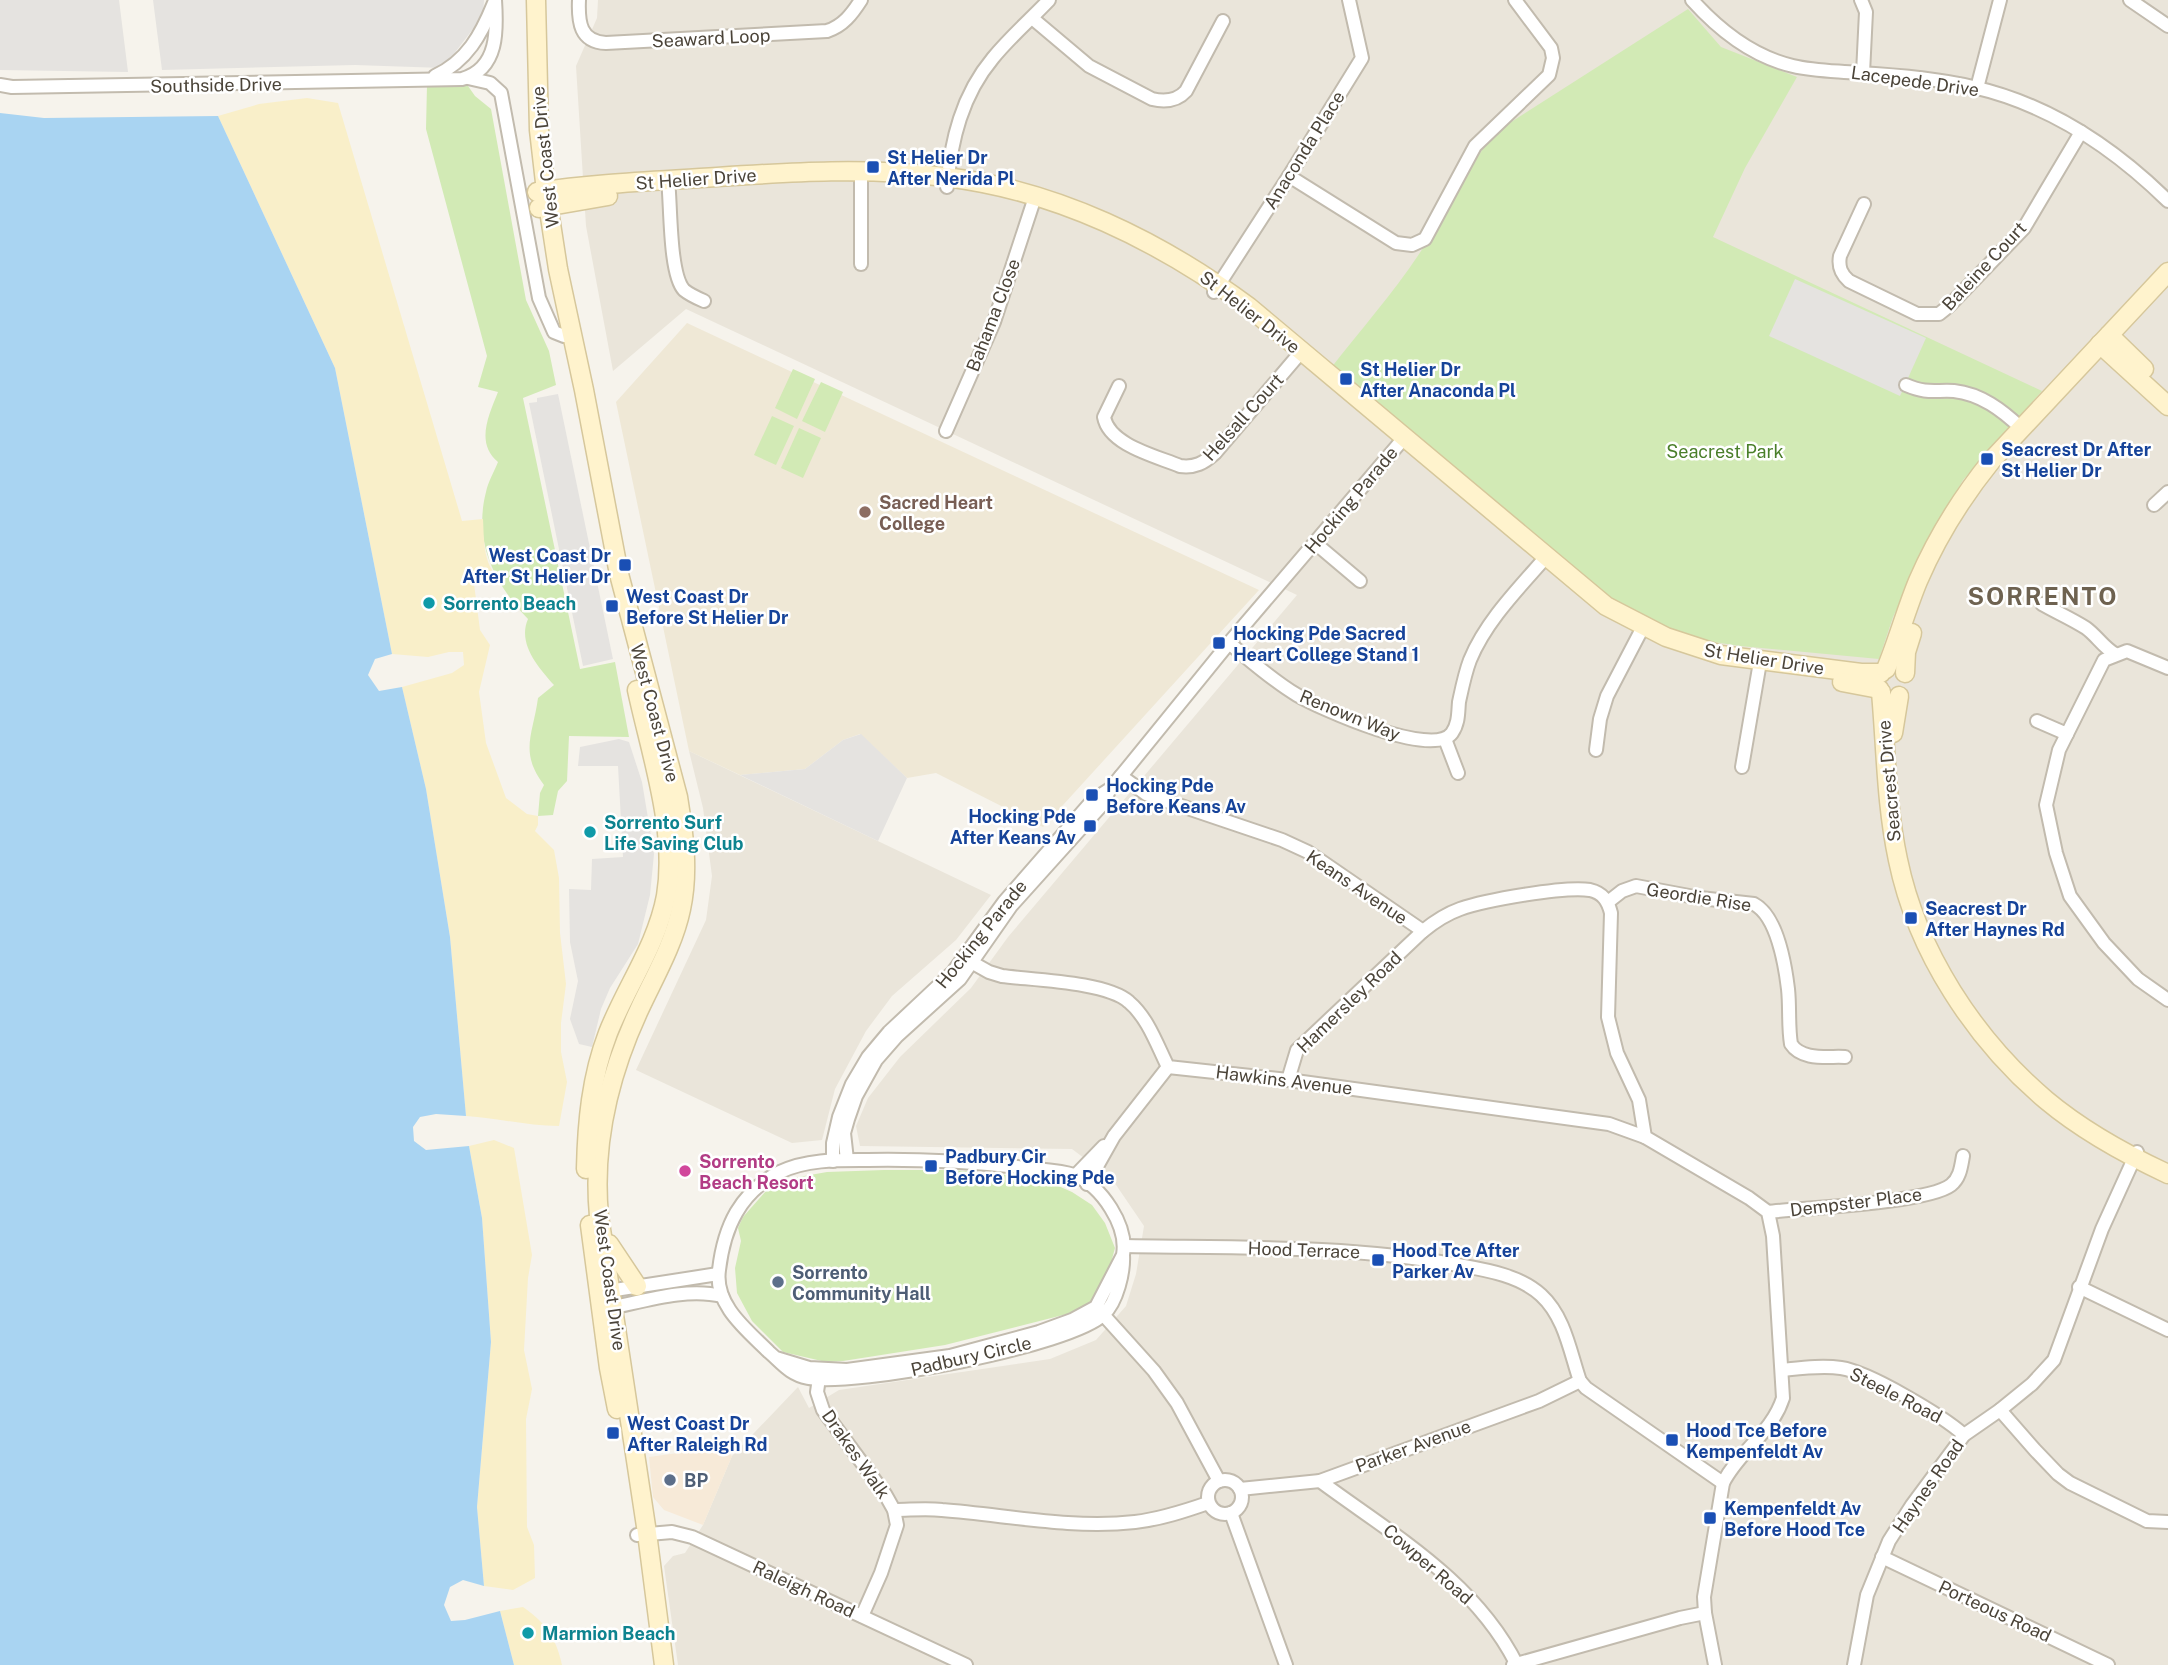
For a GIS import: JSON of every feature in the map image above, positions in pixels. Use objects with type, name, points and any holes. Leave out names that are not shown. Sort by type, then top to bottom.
[{"type":"main road","name":"West Coast Drive","points":[[527,0],[529,125],[564,336],[602,529],[660,794],[669,860],[666,897],[659,925],[609,1032],[591,1098],[587,1139],[587,1198],[606,1300],[664,1665]]},
{"type":"main road","name":"West Coast Drive","points":[[536,0],[542,199],[584,390],[619,574],[678,797],[685,851],[684,893],[678,921],[620,1052],[600,1132],[597,1179],[599,1216],[604,1239],[606,1300]]},
{"type":"main road","name":"St Helier Drive","points":[[542,199],[669,186],[862,175],[947,182],[1034,202],[1128,232],[1172,255],[1217,288],[1250,307],[1298,355],[1543,561],[1641,631],[1759,666],[1882,680]]},
{"type":"main road","name":"Seacrest Drive","points":[[1905,673],[1906,652],[1919,613],[1940,555],[1958,522],[1998,467],[2168,272]]},
{"type":"main road","name":"Seacrest Drive","points":[[2168,285],[2021,428],[1981,474],[1952,515],[1918,583],[1882,680],[1888,807],[1898,864],[1922,933],[1938,967],[1986,1038],[2046,1101],[2081,1126],[2136,1154],[2168,1165]]},
{"type":"main road","points":[[2108,343],[2168,391]]},
{"type":"main road","points":[[2108,343],[2168,406]]},
{"type":"main road","points":[[1894,667],[1905,673],[1906,688],[1899,696],[1889,697],[1882,680],[1894,667]]},
{"type":"main road","name":"Seacrest Drive","points":[[1899,696],[1893,721],[1893,737],[1901,832],[1920,906],[1950,969],[1980,1016],[2035,1078],[2086,1119],[2168,1174]]},
{"type":"main road","points":[[604,1239],[637,1286]]},
{"type":"main road","name":"West Coast Drive","points":[[642,1534],[654,1665]]},
{"type":"street","name":"Southside Drive","points":[[0,85],[155,86],[468,78],[481,67],[491,53],[497,37],[495,0]]},
{"type":"street","name":"Southside Drive","points":[[431,78],[457,64],[470,49],[495,0]]},
{"type":"street","name":"Seaward Loop","points":[[579,0],[584,33],[597,43],[606,43],[819,33],[836,29],[846,21],[861,0]]},
{"type":"street","points":[[947,182],[953,140],[967,99],[992,58],[1049,0]]},
{"type":"street","name":"Anaconda Place","points":[[1217,288],[1362,58],[1349,0]]},
{"type":"street","points":[[1289,176],[1396,243],[1412,245],[1425,239],[1475,146],[1521,99],[1538,86],[1551,70],[1551,48],[1515,0]]},
{"type":"street","name":"Lacepede Drive","points":[[1692,0],[1727,33],[1775,60],[1809,69],[1977,88],[2037,109],[2081,132],[2143,176],[2168,201]]},
{"type":"street","points":[[1861,0],[1866,12],[1863,73]]},
{"type":"street","points":[[1977,88],[2000,0]]},
{"type":"street","points":[[2130,0],[2168,26]]},
{"type":"street","points":[[1032,18],[1089,66],[1160,101],[1180,97],[1186,91],[1223,21]]},
{"type":"street","points":[[468,78],[490,83],[501,93],[539,298],[554,332],[564,336]]},
{"type":"street","name":"Baleine Court","points":[[1864,204],[1840,256],[1839,264],[1844,277],[1917,314],[1939,314],[1950,306],[2024,228],[2081,132]]},
{"type":"street","points":[[861,264],[862,175]]},
{"type":"street","points":[[669,186],[672,235],[680,284],[685,291],[704,301]]},
{"type":"street","name":"Bahama Close","points":[[946,432],[994,322],[1034,202]]},
{"type":"street","name":"Helsall Court","points":[[1119,386],[1104,417],[1108,430],[1122,442],[1180,466],[1201,465],[1215,453],[1298,355]]},
{"type":"street","points":[[1906,385],[1922,392],[1953,391],[1980,398],[1992,404],[2021,428]]},
{"type":"street","name":"Hocking Parade","points":[[840,1160],[844,1133],[856,1096],[865,1078],[897,1036],[960,979],[993,915],[1093,800],[1110,789],[1229,643],[1401,441]]},
{"type":"street","points":[[2154,505],[2168,492]]},
{"type":"street","points":[[1315,543],[1360,581]]},
{"type":"street","points":[[1458,773],[1445,739],[1451,734],[1458,720],[1463,681],[1476,648],[1497,615],[1543,561]]},
{"type":"street","points":[[2042,604],[2085,627],[2104,647],[2115,654]]},
{"type":"street","points":[[1596,750],[1603,708],[1641,631]]},
{"type":"street","name":"Renown Way","points":[[1229,643],[1280,684],[1301,697],[1390,733],[1415,740],[1445,739]]},
{"type":"street","points":[[2168,668],[2127,651],[2104,660],[2059,750],[2046,806],[2056,853],[2070,896],[2113,952],[2138,979],[2168,1000]]},
{"type":"street","points":[[1742,767],[1759,666]]},
{"type":"street","points":[[2037,722],[2067,734]]},
{"type":"street","name":"Keans Avenue","points":[[1121,776],[1146,794],[1308,852],[1423,931],[1439,918],[1467,907],[1534,894],[1581,890],[1603,898]]},
{"type":"street","name":"Geordie Rise","points":[[1603,898],[1636,886],[1700,898],[1754,904],[1762,908],[1774,929],[1788,987],[1791,1044],[1799,1052],[1809,1056],[1845,1056]]},
{"type":"street","points":[[1603,898],[1611,913],[1608,1017],[1617,1053],[1639,1100],[1644,1136]]},
{"type":"street","name":"Hamersley Road","points":[[1288,1080],[1297,1050],[1423,931]]},
{"type":"street","points":[[968,961],[1002,976],[1096,988],[1121,996],[1130,1002],[1148,1026],[1168,1067],[1114,1136],[1075,1176]]},
{"type":"street","name":"Hawkins Avenue","points":[[1168,1067],[1288,1080],[1609,1124],[1644,1136],[1768,1212]]},
{"type":"street","points":[[1087,1184],[1114,1136]]},
{"type":"street","name":"Haynes Road","points":[[1854,1665],[1867,1595],[1882,1557],[1912,1505],[1964,1435],[2000,1410],[2042,1374],[2054,1360],[2102,1229],[2136,1154]]},
{"type":"street","name":"Dempster Place","points":[[1768,1212],[1895,1199],[1937,1191],[1955,1181],[1963,1156]]},
{"type":"street","name":"Padbury Circle","points":[[1100,1311],[1075,1329],[953,1363],[859,1377],[793,1373],[780,1364],[741,1325],[722,1296],[718,1274],[727,1229],[735,1212],[753,1190],[794,1166],[840,1160],[963,1161],[1075,1176],[1102,1197],[1117,1218],[1122,1227],[1123,1251]]},
{"type":"street","points":[[1715,1665],[1704,1613],[1705,1583],[1723,1483],[1729,1471],[1775,1418],[1783,1398],[1773,1236],[1768,1212]]},
{"type":"street","points":[[1123,1251],[1100,1311],[1154,1371],[1177,1403],[1219,1480]]},
{"type":"street","name":"Hood Terrace","points":[[1123,1251],[1355,1251],[1492,1271],[1528,1285],[1550,1304],[1564,1329],[1580,1381]]},
{"type":"street","points":[[606,1300],[637,1286],[718,1274]]},
{"type":"street","points":[[681,1279],[684,1294]]},
{"type":"street","points":[[2079,1287],[2168,1330]]},
{"type":"street","points":[[606,1300],[709,1293],[722,1296]]},
{"type":"street","name":"Steele Road","points":[[1782,1370],[1828,1367],[1856,1372],[1951,1423],[1964,1435]]},
{"type":"street","name":"Drakes Walk","points":[[820,1374],[817,1392],[823,1410],[885,1494],[894,1510],[897,1525],[881,1573],[862,1616]]},
{"type":"street","points":[[1580,1381],[1723,1483]]},
{"type":"street","name":"Parker Avenue","points":[[1240,1489],[1320,1481],[1539,1401],[1580,1381]]},
{"type":"street","points":[[2000,1410],[2058,1474],[2070,1483],[2147,1521],[2168,1522]]},
{"type":"street","points":[[1219,1480],[1231,1481],[1240,1489],[1242,1501],[1231,1513],[1219,1513],[1208,1503],[1208,1492],[1219,1480]]},
{"type":"street","name":"Cowper Road","points":[[1320,1481],[1430,1560],[1483,1611],[1516,1665]]},
{"type":"street","points":[[894,1510],[942,1510],[1040,1522],[1102,1524],[1137,1522],[1174,1515],[1208,1503]]},
{"type":"street","points":[[1231,1513],[1286,1665]]},
{"type":"street","name":"Raleigh Road","points":[[642,1534],[672,1532],[692,1537],[966,1665]]},
{"type":"street","name":"Porteous Road","points":[[1882,1557],[2108,1665]]},
{"type":"street","points":[[1516,1665],[1704,1613]]},
{"type":"shaded area","points":[[0,0],[119,0],[128,72],[0,70]]},
{"type":"shaded area","points":[[153,0],[484,0],[483,16],[443,68],[355,65],[162,70]]},
{"type":"shaded area","points":[[598,0],[2168,0],[2168,1665],[678,1665],[664,1566],[673,1556],[685,1553],[703,1525],[732,1456],[798,1387],[809,1408],[839,1390],[1050,1359],[1096,1340],[1126,1306],[1136,1274],[1144,1226],[1112,1179],[1072,1149],[860,1146],[856,1126],[868,1098],[900,1057],[971,988],[1008,937],[1297,595],[686,309],[613,371],[586,226],[576,66],[597,18]]},
{"type":"shaded area","points":[[1795,279],[1926,338],[1900,396],[1769,336]]},
{"type":"shaded area","name":"Sacred Heart College","points":[[687,323],[1259,590],[1043,827],[936,773],[907,778],[860,734],[843,740],[805,769],[740,775],[689,751],[616,402]]},
{"type":"shaded area","points":[[558,394],[613,659],[583,666],[529,403],[537,402],[537,398]]},
{"type":"shaded area","points":[[861,734],[907,778],[878,841],[740,775],[805,769],[843,740]]},
{"type":"shaded area","points":[[619,739],[629,742],[642,782],[654,854],[650,895],[638,944],[610,988],[601,1009],[592,1047],[579,1044],[570,1019],[578,981],[570,942],[569,889],[591,890],[592,859],[623,857],[618,766],[578,766],[580,747]]},
{"type":"shaded area","points":[[689,751],[991,895],[956,940],[892,996],[866,1031],[835,1089],[822,1140],[792,1143],[636,1070],[706,920],[712,876],[703,808]]},
{"type":"shaded area","points":[[718,1443],[732,1456],[703,1525],[664,1510],[653,1497],[649,1457],[714,1448]]},
{"type":"green space","name":"Seacrest Park","points":[[1688,9],[1721,47],[1797,77],[1745,168],[1713,237],[2042,391],[1963,480],[1926,546],[1893,617],[1879,659],[1740,646],[1687,638],[1634,618],[1331,368],[1413,264],[1471,166],[1494,136],[1508,124]]},
{"type":"green space","points":[[427,85],[468,86],[475,96],[491,109],[526,300],[549,351],[556,385],[523,398],[580,669],[615,662],[629,737],[569,736],[567,781],[558,791],[553,815],[538,816],[540,793],[544,785],[532,763],[530,743],[538,698],[554,685],[531,655],[525,637],[528,619],[497,577],[485,545],[483,511],[487,488],[498,462],[487,446],[486,428],[498,392],[478,387],[487,356],[426,129]]},
{"type":"green space","points":[[793,369],[815,379],[797,419],[775,408]]},
{"type":"green space","points":[[821,382],[843,392],[825,432],[802,421]]},
{"type":"green space","points":[[772,416],[794,426],[776,465],[754,455]]},
{"type":"green space","points":[[799,428],[821,438],[803,478],[781,468]]},
{"type":"green space","points":[[951,1170],[1008,1175],[1042,1179],[1072,1192],[1092,1205],[1105,1223],[1115,1248],[1109,1270],[1093,1302],[1067,1314],[945,1345],[826,1362],[783,1352],[752,1321],[737,1293],[735,1268],[741,1241],[738,1228],[743,1217],[766,1191],[787,1179],[827,1172]]},
{"type":"sand","name":"Sorrento Beach","points":[[307,98],[338,103],[462,521],[483,519],[486,554],[494,573],[473,576],[480,630],[490,645],[479,692],[486,743],[506,798],[527,814],[538,816],[535,831],[554,850],[559,878],[560,933],[566,984],[561,1023],[561,1052],[567,1082],[559,1126],[466,1116],[450,937],[426,789],[402,687],[452,673],[464,665],[463,652],[428,657],[392,654],[335,368],[218,116],[259,104]]},
{"type":"sand","points":[[494,1140],[514,1148],[532,1255],[524,1350],[532,1389],[526,1419],[527,1527],[534,1545],[535,1578],[513,1590],[484,1586],[477,1507],[491,1342],[482,1218],[469,1146]]},
{"type":"sand","name":"Marmion Beach","points":[[523,1607],[549,1632],[562,1665],[514,1665],[500,1611]]},
{"type":"water","points":[[0,113],[44,118],[218,116],[335,368],[392,654],[375,659],[368,675],[379,691],[402,687],[426,789],[450,937],[466,1116],[436,1114],[420,1117],[413,1127],[414,1141],[426,1150],[469,1146],[482,1218],[491,1342],[477,1507],[484,1586],[463,1580],[450,1587],[444,1605],[451,1621],[500,1611],[514,1665],[0,1665]]},
{"type":"place","name":"St Helier Dr After Nerida Pl","points":[[873,167]]},
{"type":"place","name":"St Helier Dr After Anaconda Pl","points":[[1346,379]]},
{"type":"place","name":"Seacrest Dr After St Helier Dr","points":[[1987,459]]},
{"type":"place","name":"Sacred Heart College","points":[[865,512]]},
{"type":"place","name":"West Coast Dr After St Helier Dr","points":[[625,565]]},
{"type":"place","name":"Sorrento Beach","points":[[429,603]]},
{"type":"place","name":"West Coast Dr Before St Helier Dr","points":[[612,606]]},
{"type":"place","name":"Hocking Pde Sacred Heart College Stand 1","points":[[1219,643]]},
{"type":"place","name":"Hocking Pde Before Keans Av","points":[[1092,795]]},
{"type":"place","name":"Hocking Pde After Keans Av","points":[[1090,826]]},
{"type":"place","name":"Sorrento Surf Life Saving Club","points":[[590,832]]},
{"type":"place","name":"Seacrest Dr After Haynes Rd","points":[[1911,918]]},
{"type":"place","name":"Padbury Cir Before Hocking Pde","points":[[931,1166]]},
{"type":"place","name":"Sorrento Beach Resort","points":[[685,1171]]},
{"type":"place","name":"Hood Tce After Parker Av","points":[[1378,1260]]},
{"type":"place","name":"Sorrento Community Hall","points":[[778,1282]]},
{"type":"place","name":"West Coast Dr After Raleigh Rd","points":[[613,1433]]},
{"type":"place","name":"Hood Tce Before Kempenfeldt Av","points":[[1672,1440]]},
{"type":"place","name":"BP","points":[[670,1480]]},
{"type":"place","name":"Kempenfeldt Av Before Hood Tce","points":[[1710,1518]]},
{"type":"place","name":"Marmion Beach","points":[[528,1633]]},
{"type":"district","name":"SORRENTO","points":[[2043,596]]}]
